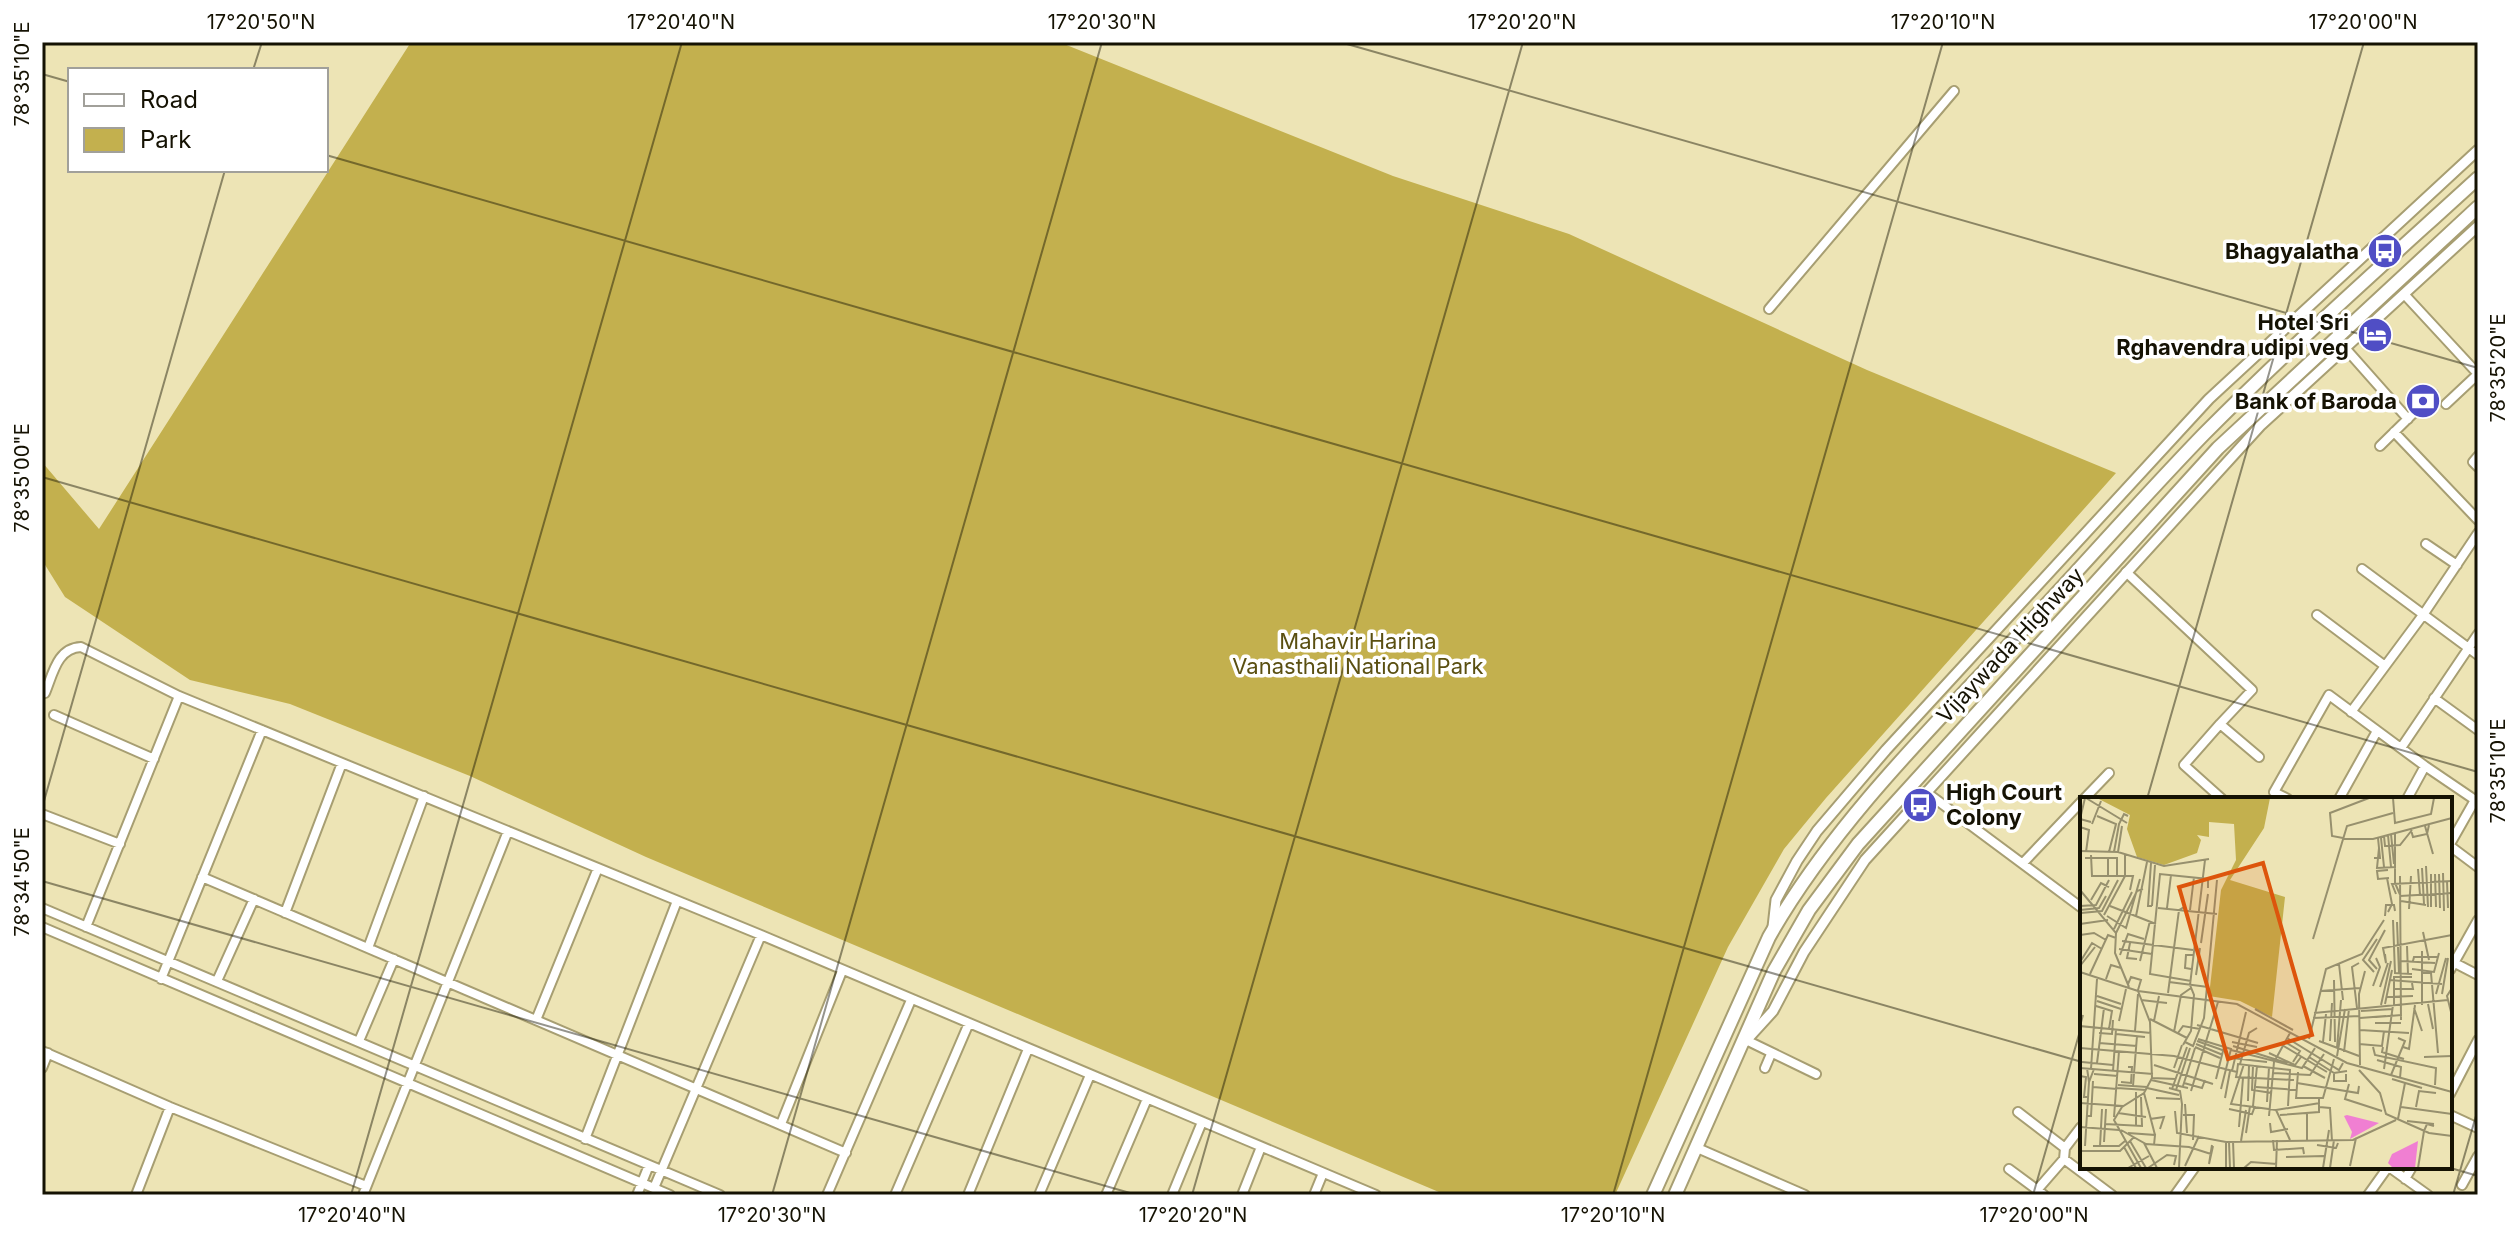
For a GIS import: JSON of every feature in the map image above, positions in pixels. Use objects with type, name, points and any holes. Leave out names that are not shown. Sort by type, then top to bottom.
[{"type":"highway","name":"Vijaywada Highway","points":[[1653,1195],[1773,930],[1791,898],[1842,831],[2203,435],[2318,324],[2478,178]]},
{"type":"highway","name":"Vijaywada Highway","points":[[1675,1195],[1787,946],[1809,910],[1858,844],[2218,448],[2478,207]]},
{"type":"street","points":[[1769,309],[1954,91]]},
{"type":"street","points":[[1773,930],[1776,900],[1797,861],[1817,831],[1886,750],[2209,399],[2478,150]]},
{"type":"street","points":[[1816,1074],[1745,1043],[1773,1011],[1804,952],[1865,860],[2260,426],[2478,226]]},
{"type":"street","points":[[2404,294],[2478,374],[2446,404]]},
{"type":"street","points":[[2346,349],[2408,419]]},
{"type":"street","points":[[2469,365],[2478,357]]},
{"type":"street","points":[[2380,446],[2433,394]]},
{"type":"street","points":[[2394,432],[2478,520]]},
{"type":"street","points":[[2478,456],[2473,462],[2478,467]]},
{"type":"street","points":[[2351,712],[2423,615],[2478,533]]},
{"type":"street","points":[[2426,544],[2457,565]]},
{"type":"street","points":[[2362,569],[2478,655]]},
{"type":"street","points":[[2126,572],[2252,690],[2184,765],[2220,797]]},
{"type":"street","points":[[2317,615],[2385,666]]},
{"type":"street","points":[[2401,748],[2478,634]]},
{"type":"street","points":[[45,693],[62,653],[81,647],[179,696],[761,935],[1376,1195]]},
{"type":"street","points":[[2284,797],[2274,792],[2329,695],[2477,801],[2452,842]]},
{"type":"street","points":[[86,927],[179,696]]},
{"type":"street","points":[[2434,698],[2478,730]]},
{"type":"street","points":[[54,715],[154,759]]},
{"type":"street","points":[[2220,724],[2259,757]]},
{"type":"street","points":[[161,979],[262,730]]},
{"type":"street","points":[[2340,797],[2377,731]]},
{"type":"street","points":[[285,913],[342,763]]},
{"type":"street","points":[[2408,797],[2425,766]]},
{"type":"street","points":[[2086,797],[2109,773]]},
{"type":"street","points":[[1926,792],[2080,906]]},
{"type":"street","points":[[368,948],[424,796]]},
{"type":"street","points":[[2023,863],[2080,803]]},
{"type":"street","points":[[42,814],[120,844]]},
{"type":"street","points":[[42,1068],[45,1052],[364,1191],[409,1085],[508,831]]},
{"type":"street","points":[[2452,847],[2478,867]]},
{"type":"street","points":[[536,1020],[598,868]]},
{"type":"street","points":[[202,877],[846,1153]]},
{"type":"street","points":[[217,981],[254,899]]},
{"type":"street","points":[[585,1139],[677,901]]},
{"type":"street","points":[[42,908],[720,1195]]},
{"type":"street","points":[[2452,962],[2478,920]]},
{"type":"street","points":[[42,927],[670,1195]]},
{"type":"street","points":[[654,1188],[761,935]]},
{"type":"street","points":[[359,1041],[394,959]]},
{"type":"street","points":[[2452,964],[2478,975]]},
{"type":"street","points":[[781,1124],[842,971]]},
{"type":"street","points":[[827,1195],[911,1000]]},
{"type":"street","points":[[898,1194],[969,1023]]},
{"type":"street","points":[[2452,1090],[2478,1040]]},
{"type":"street","points":[[968,1195],[1028,1049]]},
{"type":"street","points":[[1765,1068],[1771,1054]]},
{"type":"street","points":[[1039,1195],[1090,1075]]},
{"type":"street","points":[[1106,1195],[1147,1099]]},
{"type":"street","points":[[136,1195],[170,1107]]},
{"type":"street","points":[[2018,1112],[2065,1148]]},
{"type":"street","points":[[2452,1116],[2478,1128]]},
{"type":"street","points":[[1172,1195],[1202,1122]]},
{"type":"street","points":[[2009,1169],[2041,1192],[2064,1159],[2065,1148],[2080,1128]]},
{"type":"street","points":[[1242,1195],[1261,1147]]},
{"type":"street","points":[[1695,1147],[1805,1195]]},
{"type":"street","points":[[2462,1185],[2478,1156]]},
{"type":"street","points":[[2064,1159],[2106,1193]]},
{"type":"street","points":[[637,1195],[649,1165]]},
{"type":"street","points":[[2175,1195],[2194,1169]]},
{"type":"street","points":[[2368,1195],[2387,1169]]},
{"type":"street","points":[[2391,1169],[2428,1195]]},
{"type":"street","points":[[2405,1179],[2411,1169]]},
{"type":"street","points":[[1314,1195],[1323,1173]]},
{"type":"green space","name":"Mahavir Harina Vanasthali National Park","points":[[411,42],[1059,42],[1393,176],[1569,234],[1867,370],[2116,473],[1784,849],[1728,947],[1615,1195],[1446,1195],[646,857],[470,776],[290,704],[190,680],[65,597],[42,560],[42,462],[99,529]]},
{"type":"place","name":"Bhagyalatha","points":[[2385,251]]},
{"type":"place","name":"Hotel Sri Rghavendra udipi veg","points":[[2375,335]]},
{"type":"place","name":"Bank of Baroda","points":[[2423,401]]},
{"type":"place","name":"High Court Colony","points":[[1920,805]]}]
